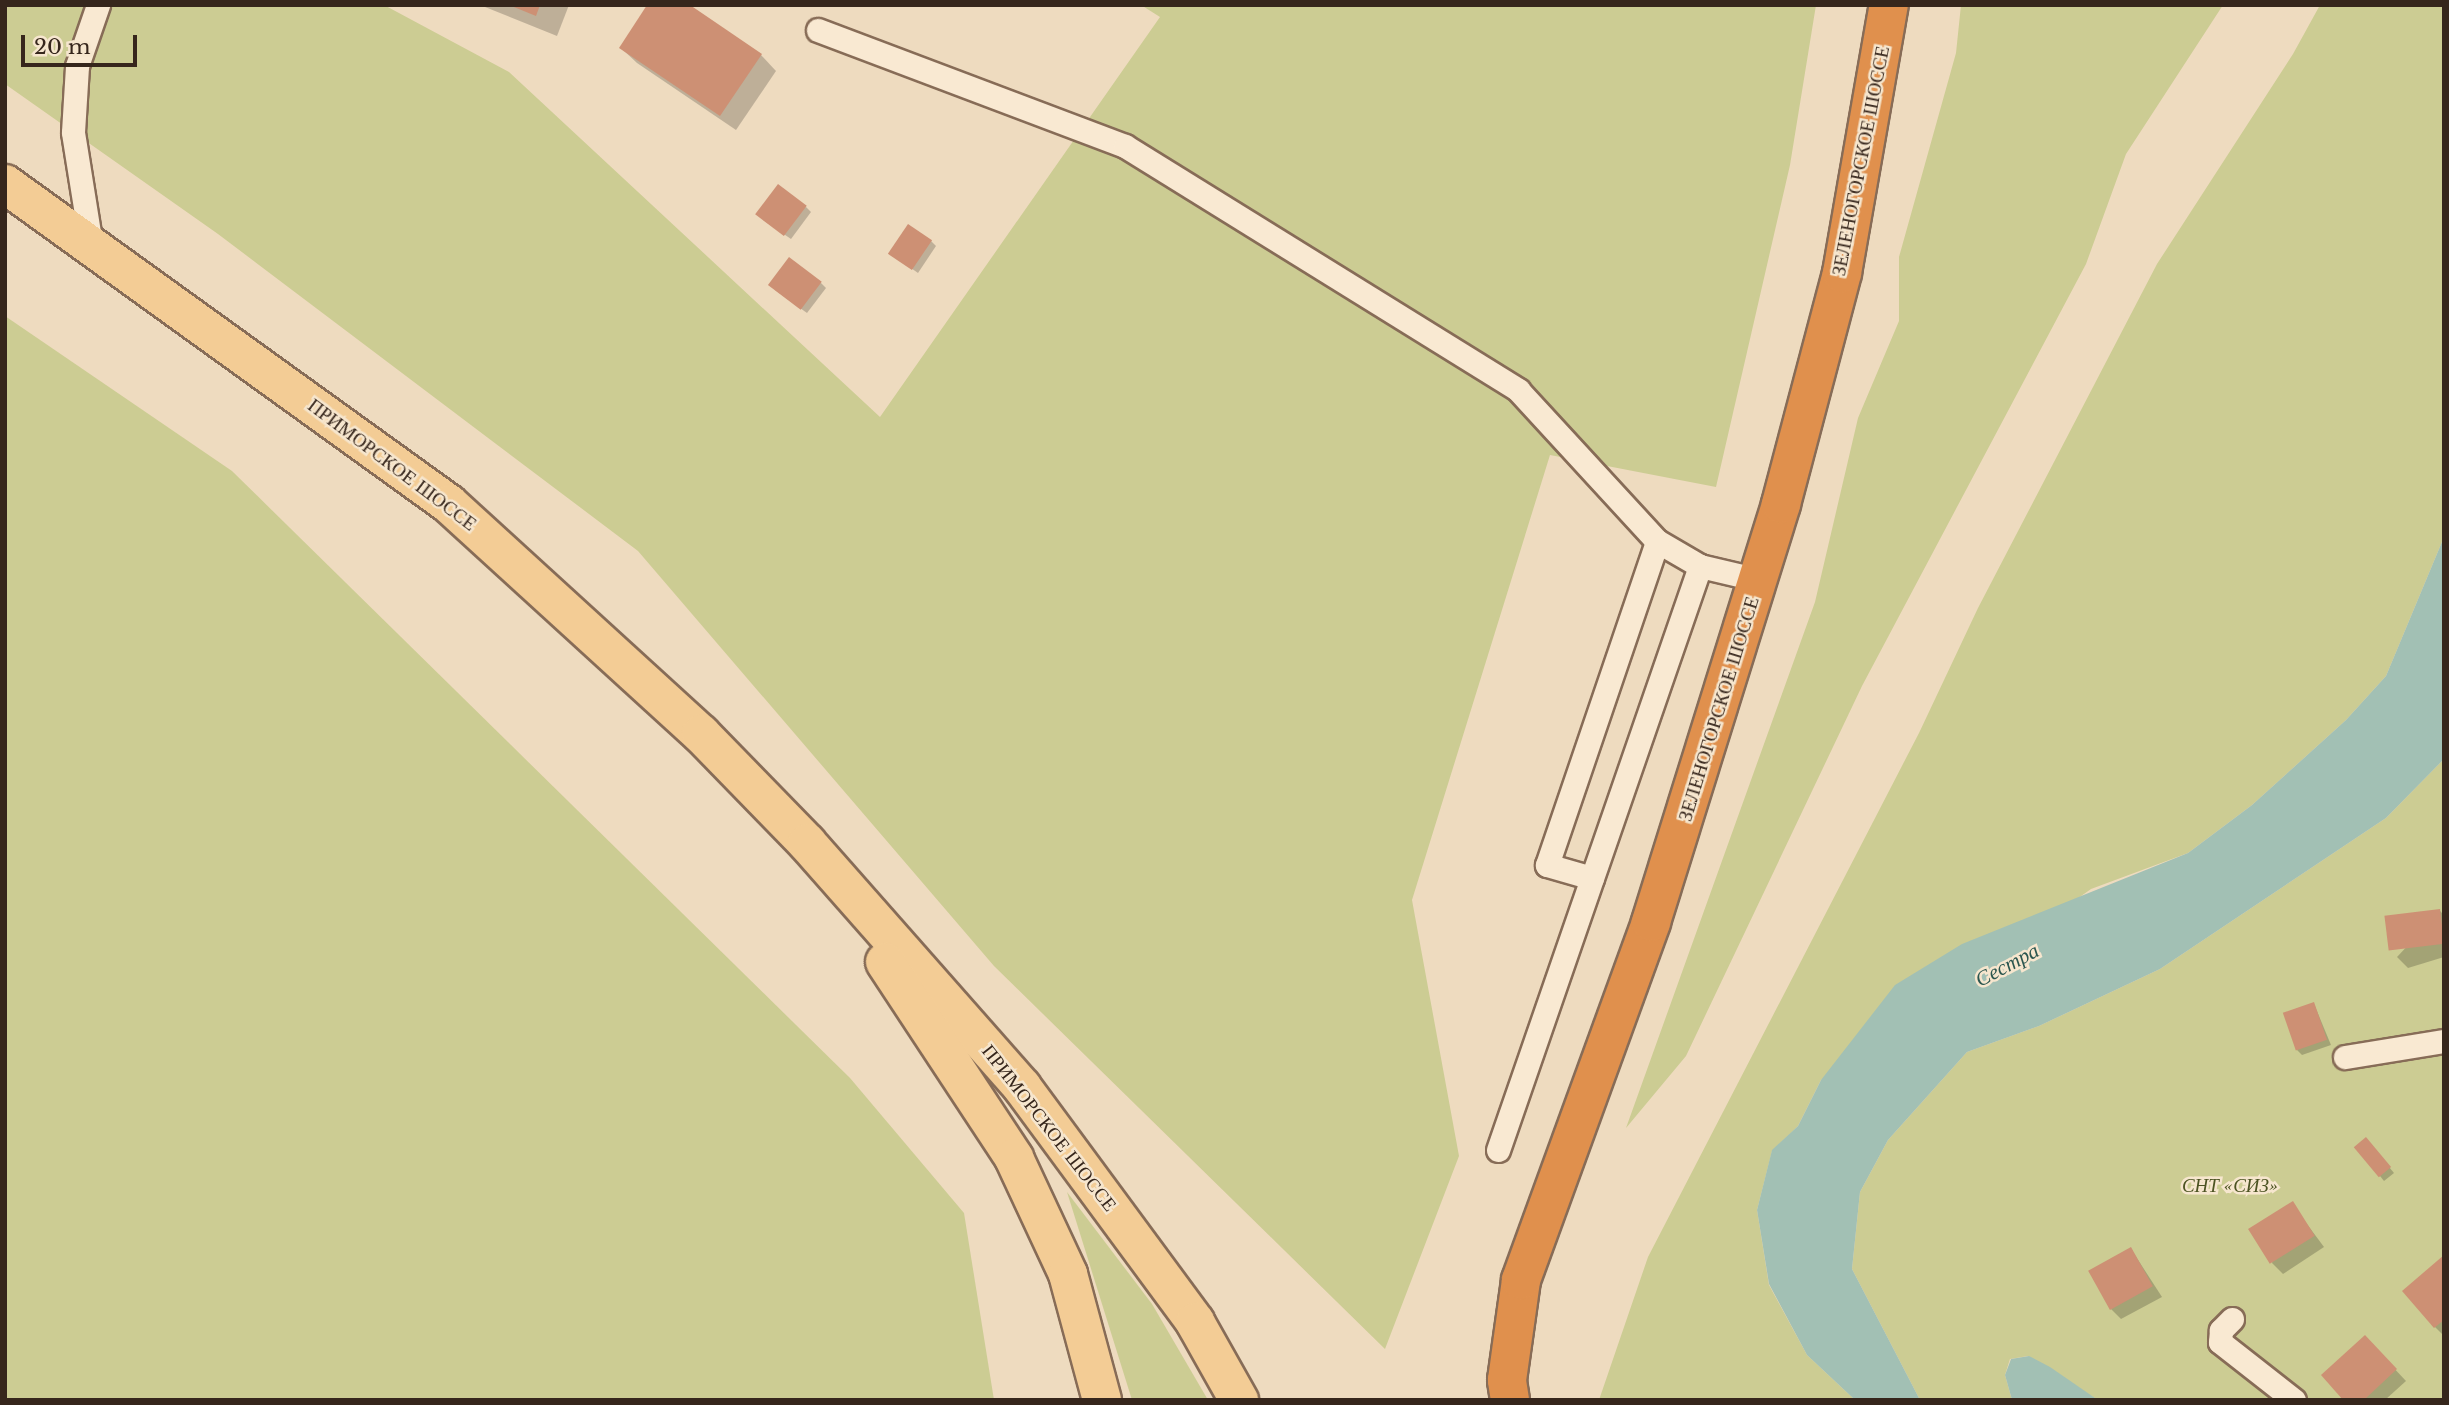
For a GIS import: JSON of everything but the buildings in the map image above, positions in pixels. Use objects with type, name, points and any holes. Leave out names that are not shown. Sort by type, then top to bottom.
[{"type":"highway","name":"ЗЕЛЕНОГОРСКОЕ ШОССЕ","points":[[1510,1400],[1507,1380],[1521,1280],[1651,922],[1759,580],[1842,272],[1889,5]]},
{"type":"main road","name":"ПРИМОРСКОЕ ШОССЕ","points":[[5,184],[449,505],[691,725],[807,843],[1022,1087],[1195,1322],[1240,1400]]},
{"type":"main road","name":"ПРИМОРСКОЕ ШОССЕ","points":[[807,843],[1014,1158],[1068,1274],[1102,1400]]},
{"type":"lane","points":[[91,246],[73,132],[77,66],[98,5]]},
{"type":"lane","points":[[818,30],[1125,146],[1518,390],[1657,541],[1700,566],[1759,580]]},
{"type":"lane","points":[[1592,878],[1547,865],[1657,541]]},
{"type":"lane","points":[[1498,1150],[1700,566]]},
{"type":"lane","points":[[2345,1057],[2442,1045]]},
{"type":"lane","points":[[2232,1319],[2221,1330],[2220,1342],[2294,1400]]},
{"type":"green space","points":[[5,5],[384,5],[509,72],[880,417],[1160,17],[1141,5],[1816,5],[1790,165],[1716,487],[1550,455],[1412,900],[1459,1156],[1385,1349],[994,966],[638,551],[218,234],[5,84]]},
{"type":"green space","points":[[1961,5],[2223,5],[2126,154],[2086,264],[1862,686],[1686,1056],[1626,1128],[1815,602],[1858,418],[1899,321],[1899,257],[1956,53]]},
{"type":"green space","points":[[2320,5],[2444,5],[2444,537],[2386,676],[2346,720],[2252,805],[2188,853],[2091,889],[1821,1080],[1798,1126],[1772,1151],[1757,1210],[1769,1285],[1807,1355],[1855,1400],[1599,1400],[1648,1257],[1919,733],[1978,608],[2157,264],[2293,54]]},
{"type":"green space","points":[[5,316],[232,471],[850,1078],[964,1213],[994,1400],[5,1400]]},
{"type":"green space","name":"СНТ «СИЗ»","points":[[2444,759],[2444,1400],[2098,1400],[2028,1356],[2010,1359],[2005,1375],[2012,1400],[1920,1400],[1852,1269],[1860,1192],[1888,1140],[1967,1052],[2039,1026],[2160,969],[2386,818]]},
{"type":"green space","points":[[1067,1192],[1152,1304],[1208,1400],[1132,1400]]},
{"type":"water","name":"Сестра","points":[[2444,537],[2444,759],[2386,818],[2160,969],[2039,1026],[1967,1052],[1888,1140],[1860,1192],[1852,1269],[1920,1400],[1855,1400],[1807,1355],[1769,1284],[1757,1210],[1772,1150],[1798,1126],[1821,1080],[1895,985],[1962,944],[2188,853],[2252,805],[2346,720],[2386,676]]},
{"type":"water","points":[[2029,1356],[2098,1400],[2012,1400],[2005,1375],[2011,1359]]}]
